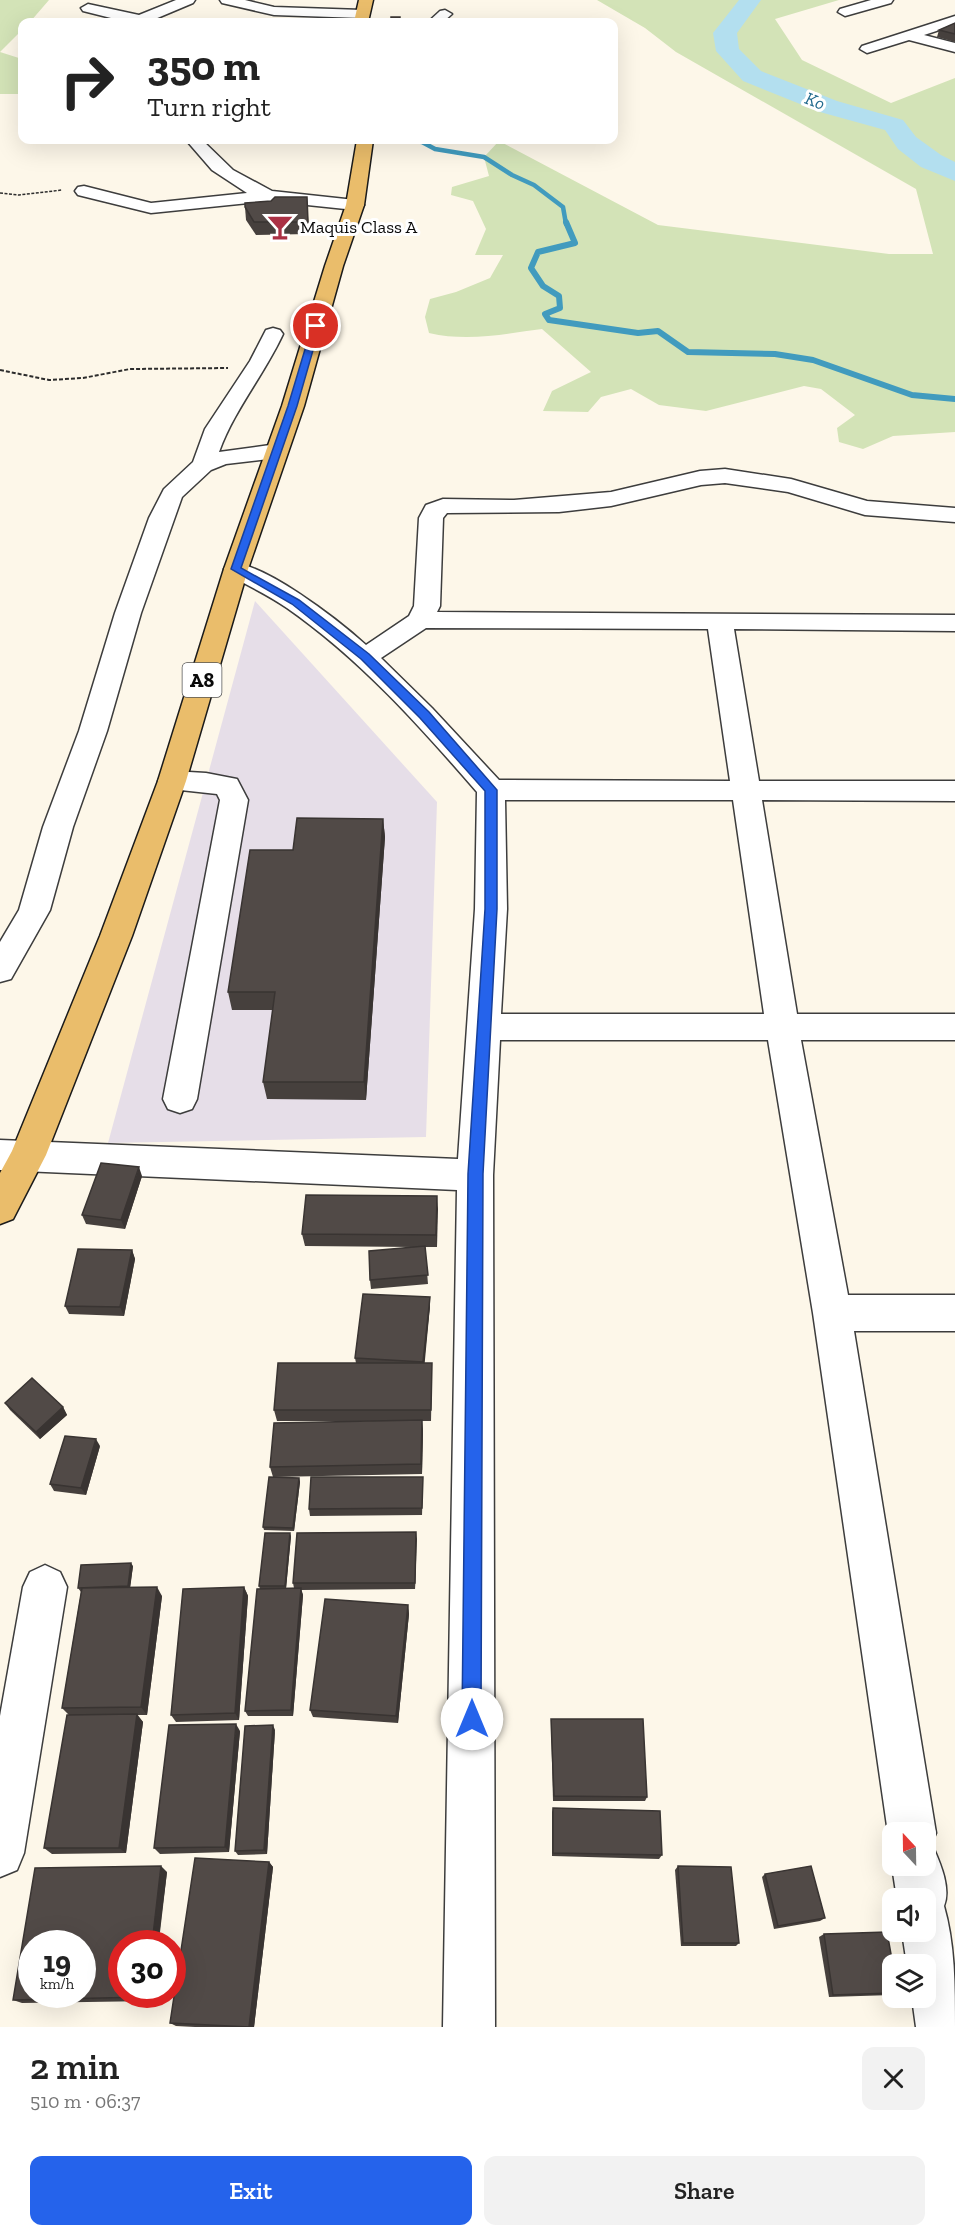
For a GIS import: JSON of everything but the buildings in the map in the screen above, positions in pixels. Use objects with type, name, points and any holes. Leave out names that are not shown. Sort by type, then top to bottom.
[{"type":"main road","name":"A8","points":[[0,1208],[14,1155],[116,936],[172,781],[236,569],[278,451],[334,266],[355,205],[365,144]]},
{"type":"street","points":[[150,18],[188,0]]},
{"type":"street","points":[[227,0],[274,11],[363,10]]},
{"type":"street","points":[[333,0],[363,10]]},
{"type":"street","points":[[845,12],[886,0]]},
{"type":"street","points":[[88,8],[127,18]]},
{"type":"street","points":[[867,49],[955,20]]},
{"type":"street","points":[[908,35],[955,48]]},
{"type":"street","points":[[197,144],[228,175],[269,196]]},
{"type":"street","points":[[84,191],[151,208],[269,196],[355,205]]},
{"type":"street","points":[[203,465],[216,429],[273,334]]},
{"type":"street","points":[[0,970],[34,910],[58,827],[93,731],[128,614],[161,518],[172,494],[203,465],[222,458],[278,451]]},
{"type":"street","points":[[365,657],[420,620],[427,606],[431,518],[434,510],[443,506],[514,507],[569,504],[657,490],[700,478],[725,476],[791,486],[865,508],[955,515]]},
{"type":"street","points":[[236,569],[296,602],[365,657],[424,715],[491,790],[491,909],[486,1027],[475,1174],[470,2027]]},
{"type":"street","points":[[420,620],[955,623]]},
{"type":"street","points":[[720,622],[782,1027],[832,1313],[910,1822]]},
{"type":"street","points":[[172,781],[227,786],[234,800],[180,1099]]},
{"type":"street","points":[[491,790],[955,791]]},
{"type":"street","points":[[486,1027],[955,1027]]},
{"type":"street","points":[[14,1155],[475,1174]]},
{"type":"street","points":[[832,1313],[955,1313]]},
{"type":"street","points":[[0,1853],[45,1587]]},
{"type":"street","points":[[929,1942],[942,2027]]},
{"type":"path","points":[[0,193],[19,195],[51,190],[84,191]]},
{"type":"path","points":[[0,370],[49,380],[83,378],[130,369],[194,367],[254,369]]},
{"type":"shaded area","points":[[255,601],[437,802],[426,1137],[108,1143]]},
{"type":"green space","points":[[0,0],[49,0],[33,18],[18,18],[18,34],[0,52]]},
{"type":"green space","points":[[597,0],[839,0],[775,19],[802,60],[891,103],[955,78],[955,432],[893,436],[863,449],[839,442],[837,428],[855,415],[821,389],[804,386],[706,411],[659,405],[631,389],[601,397],[588,412],[543,411],[552,391],[591,372],[542,329],[472,337],[429,333],[425,317],[430,299],[456,292],[490,278],[503,255],[475,255],[486,229],[473,201],[451,195],[452,187],[489,176],[484,157],[496,144],[505,144],[658,225],[889,254],[933,254],[916,189],[676,52],[645,28]]},
{"type":"green space","points":[[0,52],[18,58],[18,94],[0,94]]},
{"type":"waterway","name":"Ko","points":[[750,0],[725,33],[728,51],[752,76],[829,107],[894,125],[907,143],[931,161],[955,173]]},
{"type":"waterway","points":[[426,144],[435,149],[484,157],[512,175],[534,185],[563,207],[566,224]]},
{"type":"waterway","points":[[566,222],[575,243],[538,252],[531,268],[543,286],[559,296],[560,308],[545,314],[549,320],[638,333],[658,331],[688,352],[775,354],[813,360],[912,395],[955,399]]},
{"type":"place","name":"Maquis Class A","points":[[280,227]]},
{"type":"route","points":[[316,326],[293,406],[236,569],[296,602],[365,657],[424,715],[491,790],[491,909],[486,1027],[475,1174],[472,1719]]}]
